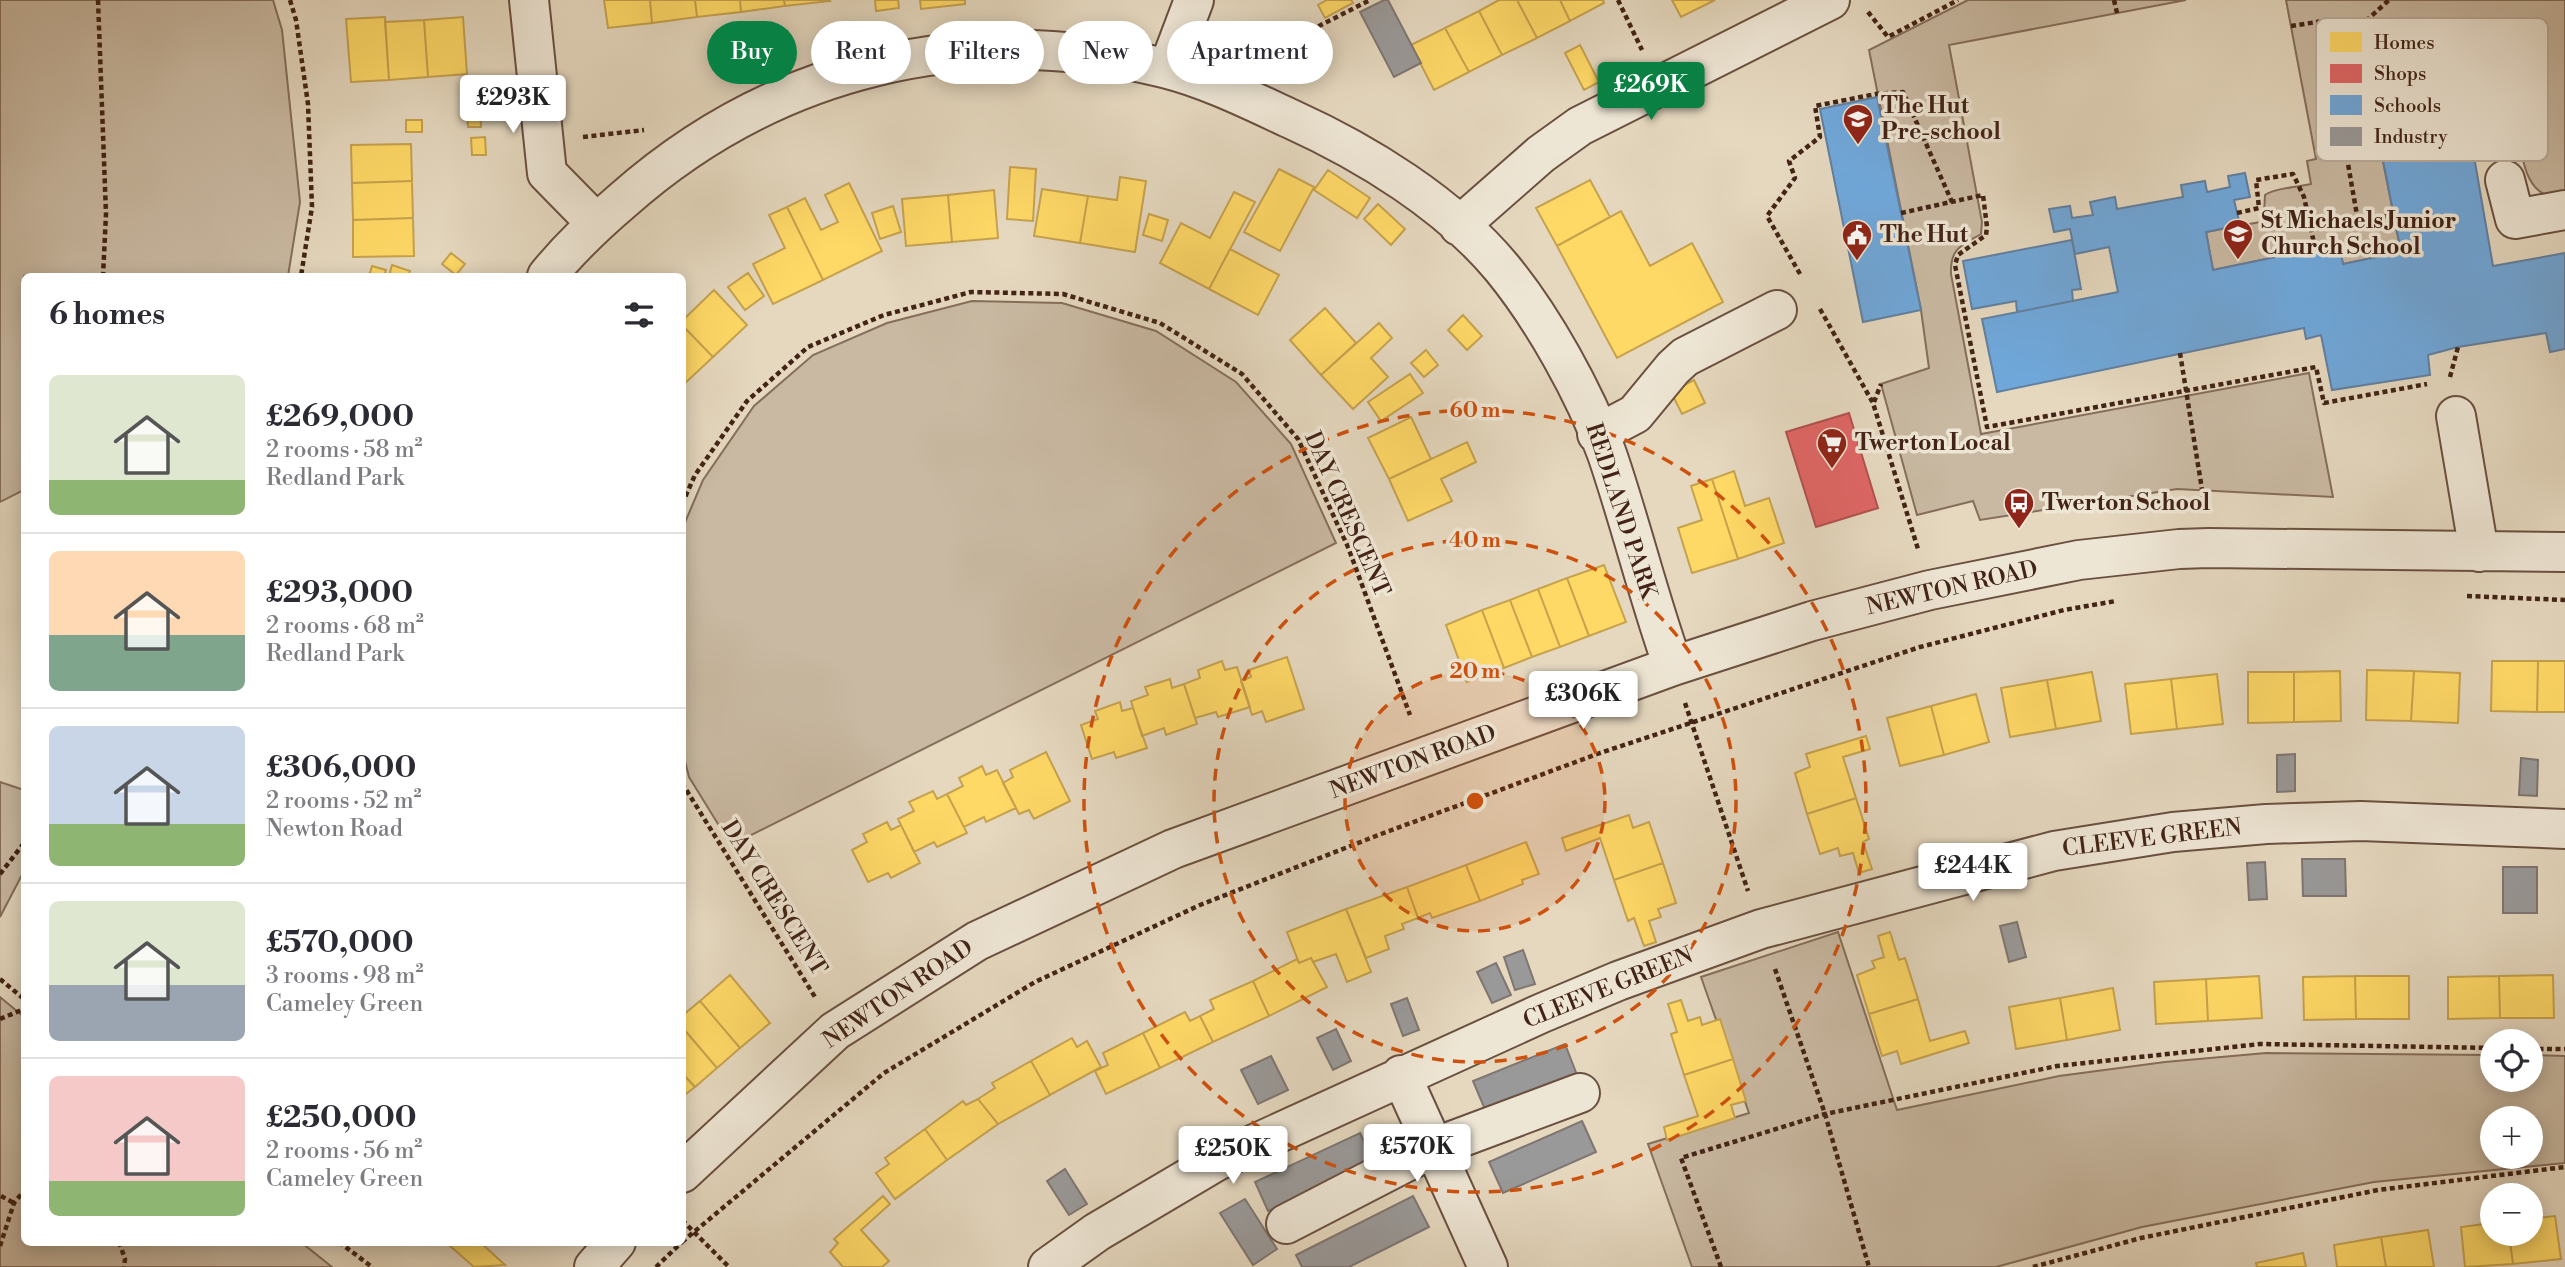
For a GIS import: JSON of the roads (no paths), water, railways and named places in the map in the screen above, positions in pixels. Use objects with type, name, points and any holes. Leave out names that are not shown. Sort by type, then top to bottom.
[{"type":"street","points":[[529,0],[547,173],[596,223]]},
{"type":"street","points":[[1186,21],[1194,0]]},
{"type":"street","points":[[1460,226],[1561,138],[1659,84],[1846,2]]},
{"type":"street","name":"REDLAND PARK","points":[[550,273],[596,223],[653,173],[705,137],[802,89],[891,61],[933,54],[1041,50],[1123,60],[1167,69]]},
{"type":"street","name":"REDLAND PARK","points":[[1212,84],[1322,133],[1366,158],[1407,184],[1460,226],[1501,267],[1527,303],[1566,367],[1606,452],[1673,666]]},
{"type":"street","points":[[2505,180],[2515,219],[2565,210]]},
{"type":"street","points":[[1597,433],[1635,414],[1685,357],[1777,310]]},
{"type":"street","points":[[2456,416],[2479,552]]},
{"type":"street","name":"NEWTON ROAD","points":[[686,1169],[835,1031],[977,941],[1173,849],[1673,666],[1812,621],[1930,590],[2079,560],[2209,548],[2565,552]]},
{"type":"street","name":"CLEEVE GREEN","points":[[1048,1267],[1097,1232],[1217,1161],[1401,1075],[1618,981],[1761,929],[2054,851],[2173,832],[2266,824],[2361,821],[2565,829]]},
{"type":"street","points":[[1401,1075],[1488,1267]]},
{"type":"street","points":[[1286,1224],[1433,1148],[1580,1093]]},
{"type":"street","points":[[594,1267],[612,1246]]},
{"type":"place","name":"The Hut Pre-school","points":[[1858,146]]},
{"type":"place","name":"St Michaels Junior Church School","points":[[2238,261]]},
{"type":"place","name":"The Hut","points":[[1857,262]]},
{"type":"place","name":"Twerton Local","points":[[1832,470]]},
{"type":"place","name":"Twerton School","points":[[2019,530]]}]
